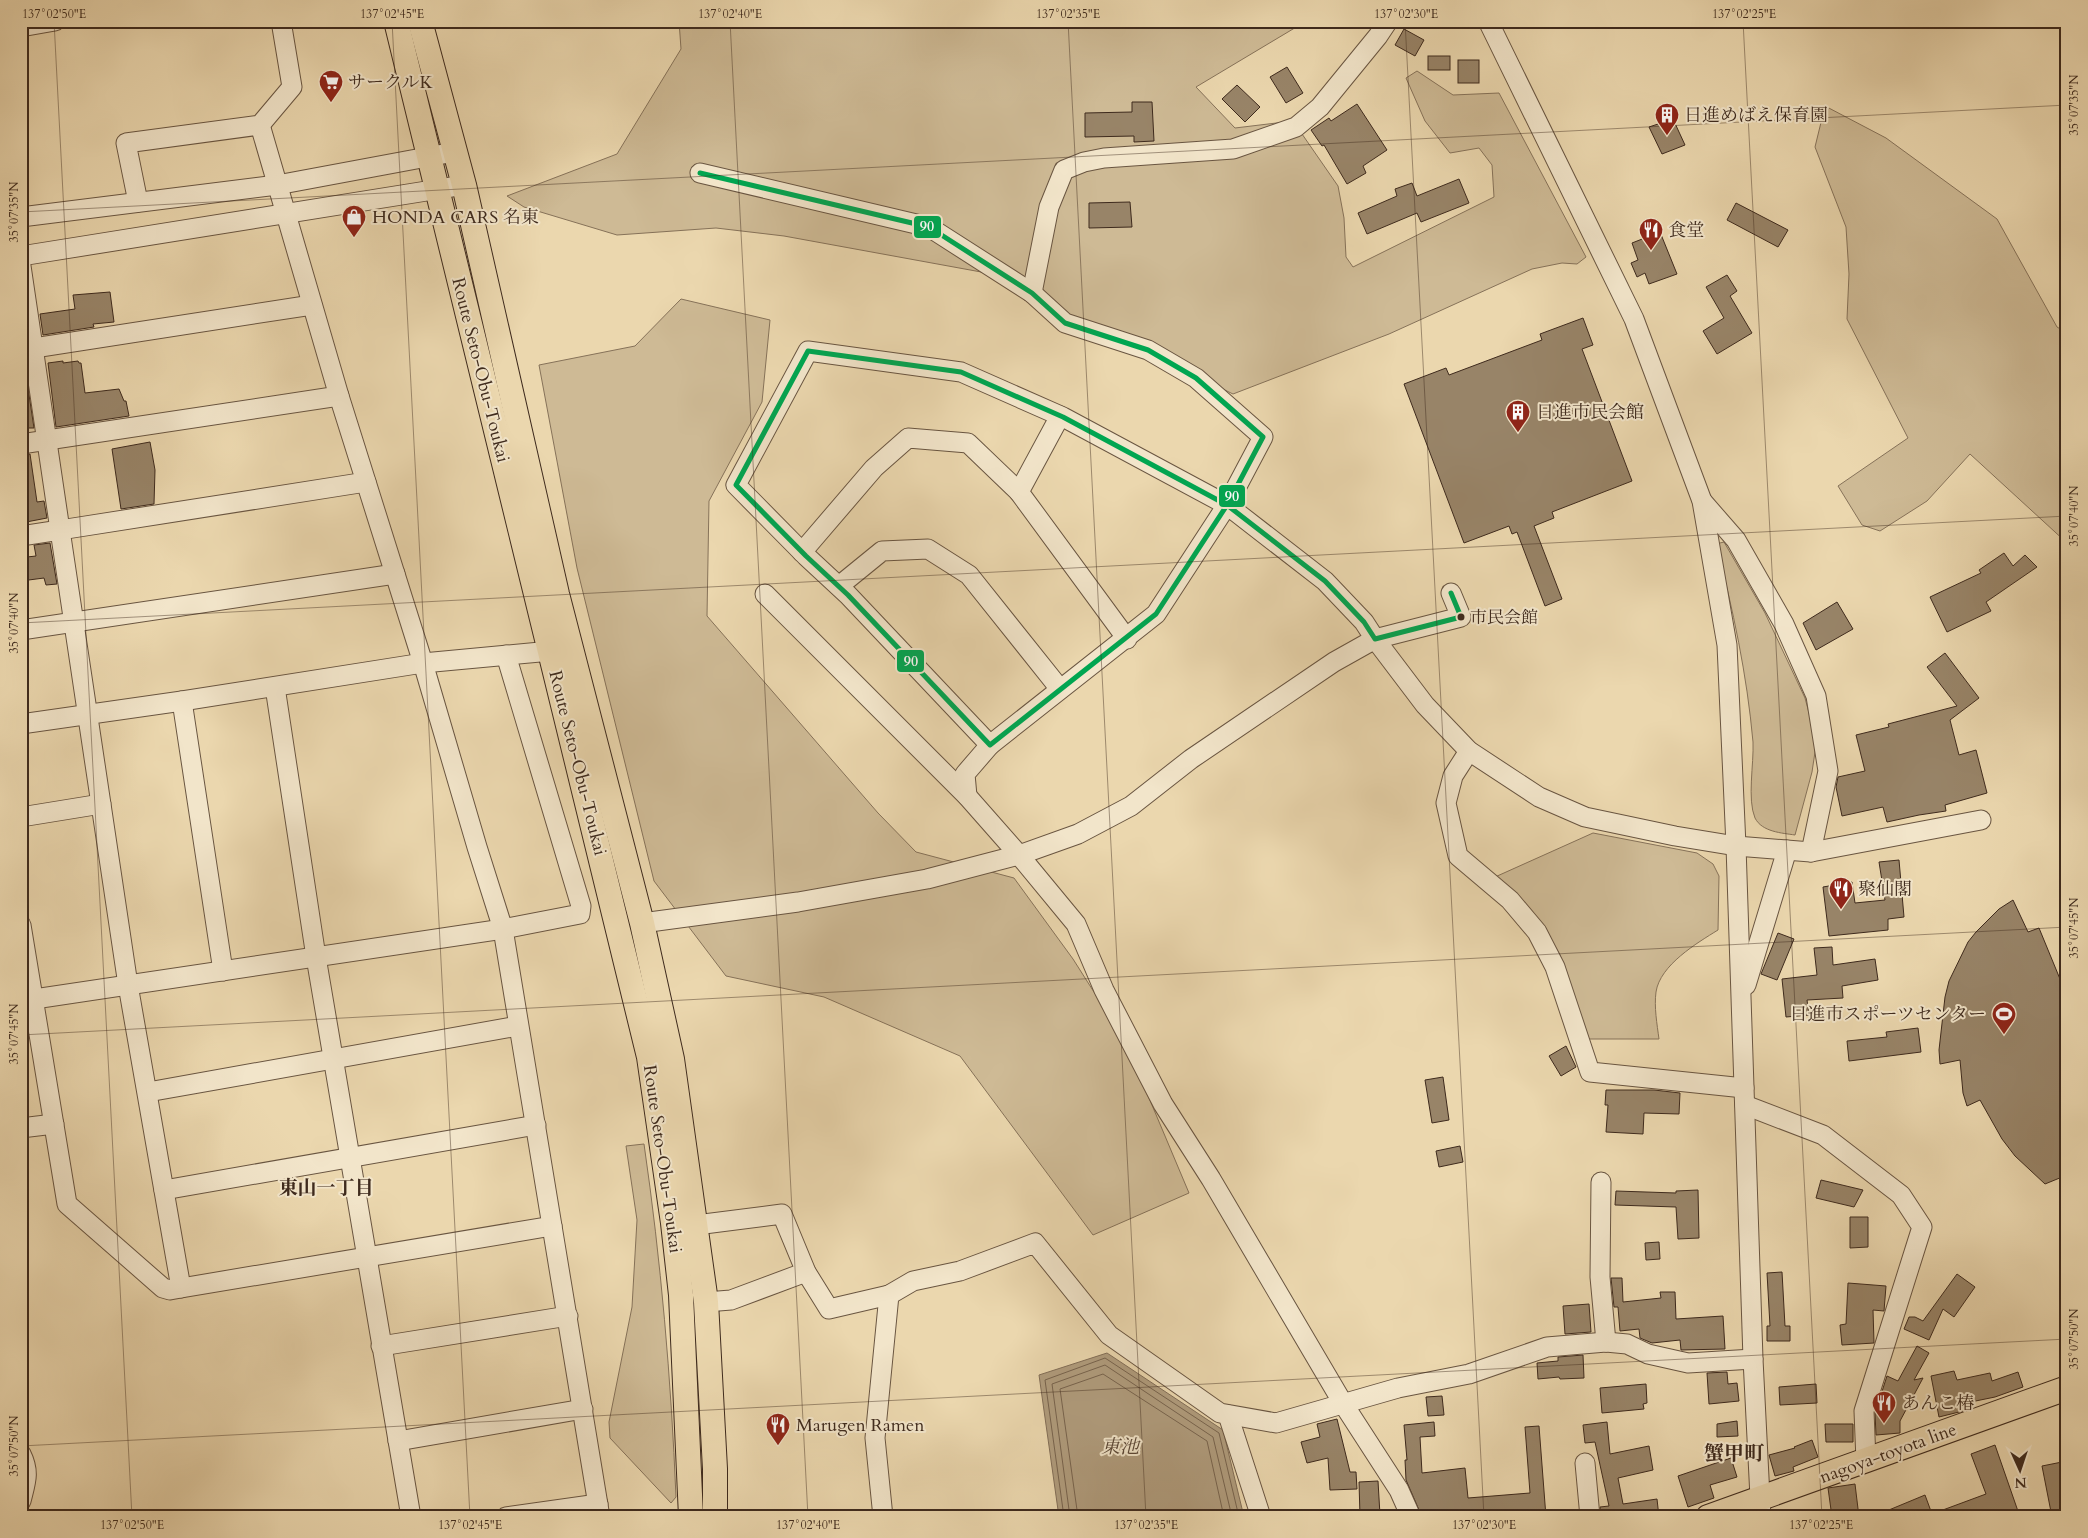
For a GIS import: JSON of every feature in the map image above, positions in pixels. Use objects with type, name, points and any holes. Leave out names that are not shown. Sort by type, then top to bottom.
[{"type":"main road","name":"Route Seto-Obu-Toukai","points":[[396,21],[649,1057],[673,1223],[681,1295],[690,1517]]},
{"type":"main road","name":"Route Seto-Obu-Toukai","points":[[420,21],[464,185],[556,594],[642,923],[672,1059],[706,1302],[715,1469],[715,1517]]},
{"type":"main road","name":"nagoya-toyota line","points":[[1708,1517],[1761,1508],[1866,1461],[2067,1388]]},
{"type":"street","points":[[21,27],[55,21]]},
{"type":"street","points":[[138,202],[126,143],[260,125],[292,87],[281,21]]},
{"type":"street","points":[[1032,293],[1049,207],[1064,170],[1084,162],[1104,158],[1232,149],[1296,127],[1320,107],[1388,21]]},
{"type":"street","points":[[1488,21],[1634,319],[1702,501],[1727,645],[1736,846],[1753,1359],[1761,1508]]},
{"type":"street","points":[[260,125],[339,396],[423,663],[503,929],[599,1510],[506,1517]]},
{"type":"street","points":[[21,217],[277,185],[454,152]]},
{"type":"street","points":[[700,173],[929,228],[1032,293],[1065,323],[1148,350],[1196,378],[1263,436],[1227,505],[1156,614],[990,745],[965,774],[967,796]]},
{"type":"street","points":[[21,256],[464,185]]},
{"type":"street","points":[[21,266],[27,349],[47,440],[128,985],[181,1288]]},
{"type":"street","points":[[27,349],[312,305]]},
{"type":"street","points":[[990,745],[839,586],[802,552],[736,485],[808,351],[961,372],[1060,416],[1227,505],[1326,581],[1364,622],[1425,705],[1469,751],[1539,797],[1584,817],[1675,836],[1736,846],[1812,852],[1981,820]]},
{"type":"street","points":[[21,444],[339,396]]},
{"type":"street","points":[[1019,492],[1060,416]]},
{"type":"street","points":[[802,552],[874,468],[908,438],[968,443],[1019,492],[1127,638]]},
{"type":"street","points":[[21,536],[366,482]]},
{"type":"street","points":[[1702,501],[1736,540],[1784,624],[1816,696],[1828,771],[1812,852]]},
{"type":"street","points":[[839,586],[882,551],[928,549],[969,575],[1060,690]]},
{"type":"street","points":[[21,630],[395,574]]},
{"type":"street","points":[[642,923],[798,902],[927,879],[1019,855],[1078,834],[1131,806],[1198,754],[1334,662],[1375,639],[1461,617],[1451,593]]},
{"type":"street","points":[[765,594],[967,796],[1076,924],[1104,990],[1163,1104],[1211,1179],[1344,1405],[1399,1490],[1411,1517]]},
{"type":"street","points":[[21,724],[275,687],[423,663],[550,651]]},
{"type":"street","points":[[27,1000],[503,929],[580,914],[582,911],[506,655]]},
{"type":"street","points":[[275,687],[316,957],[411,1517]]},
{"type":"street","points":[[182,701],[223,971]]},
{"type":"street","points":[[1469,751],[1454,776],[1446,803],[1458,856],[1510,900],[1537,932],[1555,967],[1590,1072],[1744,1097],[1823,1135],[1901,1195],[1922,1227],[1864,1411],[1866,1461]]},
{"type":"street","points":[[21,817],[101,804]]},
{"type":"street","points":[[1741,1001],[1787,850]]},
{"type":"street","points":[[21,925],[27,1000],[54,1124],[67,1204],[163,1288],[170,1290],[552,1226]]},
{"type":"street","points":[[148,1092],[518,1026]]},
{"type":"street","points":[[21,1128],[54,1124]]},
{"type":"street","points":[[164,1190],[536,1125]]},
{"type":"street","points":[[1601,1182],[1600,1278],[1606,1342]]},
{"type":"street","points":[[696,1225],[782,1214],[806,1272],[829,1309],[889,1295],[913,1281],[960,1271],[1035,1244],[1109,1335],[1220,1413],[1276,1423],[1398,1388],[1469,1374],[1547,1347],[1606,1342],[1627,1344],[1648,1354],[1688,1363],[1753,1359]]},
{"type":"street","points":[[706,1302],[731,1300],[806,1272]]},
{"type":"street","points":[[883,1517],[875,1438],[889,1295]]},
{"type":"street","points":[[381,1346],[568,1316]]},
{"type":"street","points":[[398,1442],[583,1409]]},
{"type":"street","points":[[1228,1415],[1261,1517]]},
{"type":"street","points":[[21,1454],[27,1465],[21,1501]]},
{"type":"street","points":[[1585,1463],[1590,1517]]},
{"type":"shaded area","points":[[679,21],[1293,21],[1298,26],[1196,87],[1235,128],[1293,121],[1338,186],[1344,218],[1346,257],[1353,267],[1494,197],[1492,165],[1479,148],[1450,153],[1425,121],[1406,78],[1417,71],[1453,95],[1499,93],[1586,257],[1577,264],[1562,263],[1532,269],[1389,334],[1233,394],[1074,316],[1024,300],[1014,278],[784,236],[716,228],[617,235],[524,207],[507,196],[617,154],[681,49]]},
{"type":"shaded area","points":[[1825,106],[1886,138],[1997,219],[2057,327],[2067,333],[2067,543],[1970,454],[1927,501],[1880,531],[1862,525],[1838,486],[1908,438],[1847,319],[1849,274],[1846,227],[1815,147]]},
{"type":"shaded area","points":[[681,299],[770,320],[762,402],[709,501],[707,616],[878,813],[916,852],[1014,878],[1073,959],[1113,1022],[1149,1098],[1189,1193],[1093,1235],[960,1056],[824,997],[726,976],[654,881],[577,568],[539,365],[635,346]]},
{"type":"shaded area","points":[[1724,542],[1765,613],[1805,698],[1813,728],[1815,752],[1812,772],[1795,835],[1767,829],[1758,823],[1753,810],[1751,791],[1753,742],[1747,692],[1734,618],[1716,544]]},
{"type":"shaded area","points":[[1593,833],[1697,853],[1713,864],[1719,876],[1718,930],[1681,956],[1664,973],[1659,982],[1655,1004],[1659,1039],[1588,1039],[1560,955],[1541,923],[1495,877]]},
{"type":"shaded area","points":[[644,1144],[660,1276],[668,1364],[676,1497],[671,1503],[610,1438],[609,1422],[632,1307],[637,1220],[626,1146]]},
{"type":"water","name":"東池","points":[[1107,1353],[1223,1430],[1244,1517],[1059,1517],[1039,1375]]},
{"type":"building","points":[[1404,29],[1424,40],[1415,56],[1395,45]]},
{"type":"building","points":[[1428,56],[1450,56],[1450,70],[1428,70]]},
{"type":"building","points":[[1458,60],[1479,60],[1479,83],[1458,83]]},
{"type":"building","points":[[1287,67],[1303,93],[1286,103],[1270,77]]},
{"type":"building","points":[[1237,85],[1260,107],[1245,122],[1222,99]]},
{"type":"building","points":[[1132,102],[1152,102],[1154,141],[1134,142],[1134,136],[1085,137],[1085,113],[1132,112]]},
{"type":"building","points":[[1357,104],[1387,150],[1363,166],[1366,173],[1347,184],[1324,145],[1322,146],[1311,130],[1329,118],[1331,121]]},
{"type":"building","name":"日進めばえ保育園","points":[[1673,119],[1685,145],[1662,154],[1649,127]]},
{"type":"building","points":[[1459,179],[1469,203],[1421,222],[1417,213],[1367,234],[1358,213],[1397,196],[1395,189],[1412,183],[1417,196]]},
{"type":"building","points":[[1130,202],[1132,227],[1089,228],[1089,203]]},
{"type":"building","points":[[1736,203],[1788,230],[1778,247],[1727,220]]},
{"type":"building","name":"食堂","points":[[1660,232],[1677,274],[1649,284],[1645,273],[1637,277],[1631,263],[1638,260],[1632,243]]},
{"type":"building","points":[[1727,275],[1737,291],[1730,296],[1752,333],[1717,354],[1703,331],[1724,318],[1706,287]]},
{"type":"building","points":[[110,292],[114,322],[93,324],[94,327],[43,335],[40,314],[75,309],[73,295]]},
{"type":"building","name":"日進市民会館","points":[[1583,318],[1593,345],[1582,349],[1632,481],[1552,512],[1554,518],[1534,526],[1562,599],[1545,606],[1517,532],[1512,534],[1509,526],[1464,543],[1404,384],[1446,368],[1449,375],[1542,340],[1540,334]]},
{"type":"building","points":[[63,361],[63,363],[78,361],[81,363],[85,393],[119,389],[124,401],[126,401],[129,416],[56,427],[48,363]]},
{"type":"building","points":[[25,368],[34,428],[21,428],[21,369]]},
{"type":"building","points":[[150,442],[155,470],[154,504],[121,509],[112,449]]},
{"type":"building","points":[[30,454],[37,502],[44,501],[47,518],[21,523],[21,455]]},
{"type":"building","points":[[50,543],[57,584],[46,585],[44,578],[21,581],[21,561],[27,560],[27,557],[36,556],[34,545]]},
{"type":"building","points":[[2004,553],[2013,566],[2025,555],[2037,567],[1986,602],[1991,611],[1947,632],[1930,597],[1981,573],[1979,570]]},
{"type":"building","points":[[1837,602],[1853,629],[1816,650],[1803,623]]},
{"type":"building","points":[[1945,653],[1979,698],[1950,720],[1959,755],[1976,750],[1987,793],[1945,805],[1946,811],[1887,822],[1883,807],[1842,816],[1836,787],[1838,777],[1865,771],[1856,735],[1889,727],[1888,724],[1957,706],[1927,667]]},
{"type":"building","points":[[1899,860],[1904,917],[1888,919],[1888,930],[1829,936],[1823,887],[1852,882],[1855,903],[1885,900],[1879,862]]},
{"type":"building","name":"日進市スポーツセンター","points":[[2013,900],[2028,932],[2039,928],[2067,996],[2067,1175],[2045,1184],[2015,1156],[2002,1139],[1980,1100],[1967,1106],[1963,1093],[1960,1060],[1940,1064],[1939,1050],[1945,997],[1949,981],[1968,942],[1999,909]]},
{"type":"building","points":[[1778,933],[1794,939],[1777,980],[1761,974]]},
{"type":"building","points":[[1832,947],[1833,965],[1875,959],[1878,980],[1842,986],[1843,998],[1807,1000],[1809,1015],[1786,1017],[1782,979],[1817,975],[1814,948]]},
{"type":"building","points":[[1918,1028],[1921,1052],[1849,1061],[1847,1041],[1887,1037],[1886,1032]]},
{"type":"building","points":[[1566,1046],[1576,1067],[1561,1076],[1549,1056]]},
{"type":"building","points":[[1443,1077],[1449,1120],[1432,1123],[1425,1080]]},
{"type":"building","points":[[1606,1090],[1654,1090],[1680,1093],[1679,1114],[1644,1113],[1643,1134],[1606,1132],[1608,1105],[1605,1105]]},
{"type":"building","points":[[1460,1146],[1463,1162],[1439,1167],[1436,1151]]},
{"type":"building","points":[[1821,1180],[1863,1190],[1854,1207],[1816,1198]]},
{"type":"building","points":[[1698,1190],[1699,1238],[1678,1239],[1676,1207],[1615,1205],[1616,1191],[1676,1193],[1676,1191]]},
{"type":"building","points":[[1850,1217],[1868,1217],[1868,1247],[1850,1248]]},
{"type":"building","points":[[1659,1242],[1660,1259],[1646,1260],[1645,1243]]},
{"type":"building","points":[[1782,1272],[1785,1326],[1790,1326],[1790,1341],[1767,1341],[1767,1326],[1770,1326],[1767,1273]]},
{"type":"building","points":[[1957,1274],[1975,1287],[1954,1317],[1943,1309],[1929,1340],[1904,1329],[1909,1317],[1915,1317],[1923,1321]]},
{"type":"building","points":[[1611,1278],[1622,1278],[1623,1302],[1661,1298],[1660,1292],[1675,1292],[1676,1319],[1723,1316],[1725,1349],[1681,1350],[1680,1340],[1652,1343],[1640,1338],[1639,1329],[1620,1331],[1618,1307],[1614,1307]]},
{"type":"building","points":[[1848,1283],[1886,1286],[1884,1311],[1873,1310],[1874,1343],[1842,1345],[1840,1325],[1846,1324]]},
{"type":"building","points":[[1589,1304],[1591,1332],[1565,1334],[1563,1306]]},
{"type":"building","points":[[1917,1346],[1929,1353],[1914,1380],[1923,1378],[1900,1421],[1900,1433],[1876,1435],[1875,1413],[1887,1376],[1898,1381]]},
{"type":"building","points":[[1583,1355],[1584,1378],[1560,1379],[1559,1377],[1538,1379],[1537,1363],[1558,1361],[1558,1357]]},
{"type":"building","points":[[1954,1371],[1957,1380],[1990,1373],[1992,1381],[2018,1372],[2023,1387],[1995,1397],[1961,1404],[1963,1411],[1939,1417],[1931,1376]]},
{"type":"building","points":[[1727,1372],[1728,1384],[1737,1383],[1739,1401],[1709,1404],[1707,1373]]},
{"type":"building","points":[[1646,1384],[1647,1403],[1643,1404],[1644,1409],[1602,1413],[1600,1388]]},
{"type":"building","points":[[1816,1384],[1817,1403],[1780,1405],[1779,1387]]},
{"type":"building","points":[[1442,1396],[1444,1415],[1428,1416],[1426,1397]]},
{"type":"building","points":[[1337,1419],[1350,1472],[1356,1472],[1357,1489],[1330,1490],[1328,1458],[1307,1463],[1301,1442],[1320,1437],[1317,1424]]},
{"type":"building","points":[[1737,1421],[1738,1436],[1717,1437],[1717,1424]]},
{"type":"building","points":[[1434,1422],[1435,1436],[1420,1437],[1422,1473],[1465,1468],[1468,1498],[1530,1493],[1525,1427],[1539,1426],[1546,1517],[1422,1517],[1406,1480],[1405,1460],[1407,1460],[1404,1425]]},
{"type":"building","points":[[1607,1422],[1610,1454],[1649,1446],[1653,1470],[1618,1478],[1623,1504],[1657,1499],[1659,1517],[1601,1517],[1600,1507],[1609,1506],[1595,1442],[1585,1443],[1583,1425]]},
{"type":"building","points":[[1825,1424],[1853,1424],[1853,1442],[1826,1442]]},
{"type":"building","points":[[1812,1440],[1818,1457],[1793,1467],[1794,1471],[1775,1476],[1769,1455],[1795,1448]]},
{"type":"building","points":[[1995,1445],[2020,1517],[1872,1517],[1925,1495],[1932,1514],[1986,1494],[1971,1454]]},
{"type":"building","points":[[1731,1458],[1737,1477],[1710,1485],[1714,1498],[1688,1507],[1678,1476]]},
{"type":"building","points":[[2067,1461],[2067,1517],[2052,1517],[2042,1466]]},
{"type":"building","points":[[1378,1481],[1380,1515],[1360,1516],[1359,1482]]},
{"type":"building","points":[[1855,1484],[1859,1517],[1832,1517],[1828,1488]]},
{"type":"transit line","name":"90","points":[[700,173],[929,227],[1032,293],[1065,323],[1148,350],[1196,378],[1263,437],[1227,505],[1156,614],[990,745],[848,595],[806,556],[736,485],[808,351],[961,372],[1063,417],[1227,505],[1325,581],[1364,622],[1375,639],[1461,617],[1451,593]]},
{"type":"place","name":"サークルK","points":[[331,103]]},
{"type":"place","name":"日進めばえ保育園","points":[[1667,136]]},
{"type":"place","name":"HONDA CARS 名東","points":[[354,238]]},
{"type":"place","name":"食堂","points":[[1651,251]]},
{"type":"place","name":"日進市民会館","points":[[1518,433]]},
{"type":"place","name":"市民会館","points":[[1461,617]]},
{"type":"place","name":"聚仙閣","points":[[1841,910]]},
{"type":"place","name":"日進市スポーツセンター","points":[[2004,1035]]},
{"type":"place","name":"あんこ椿","points":[[1884,1424]]},
{"type":"place","name":"Marugen Ramen","points":[[778,1446]]},
{"type":"district","name":"東山一丁目","points":[[326,1187]]},
{"type":"district","name":"蟹甲町","points":[[1734,1453]]}]
